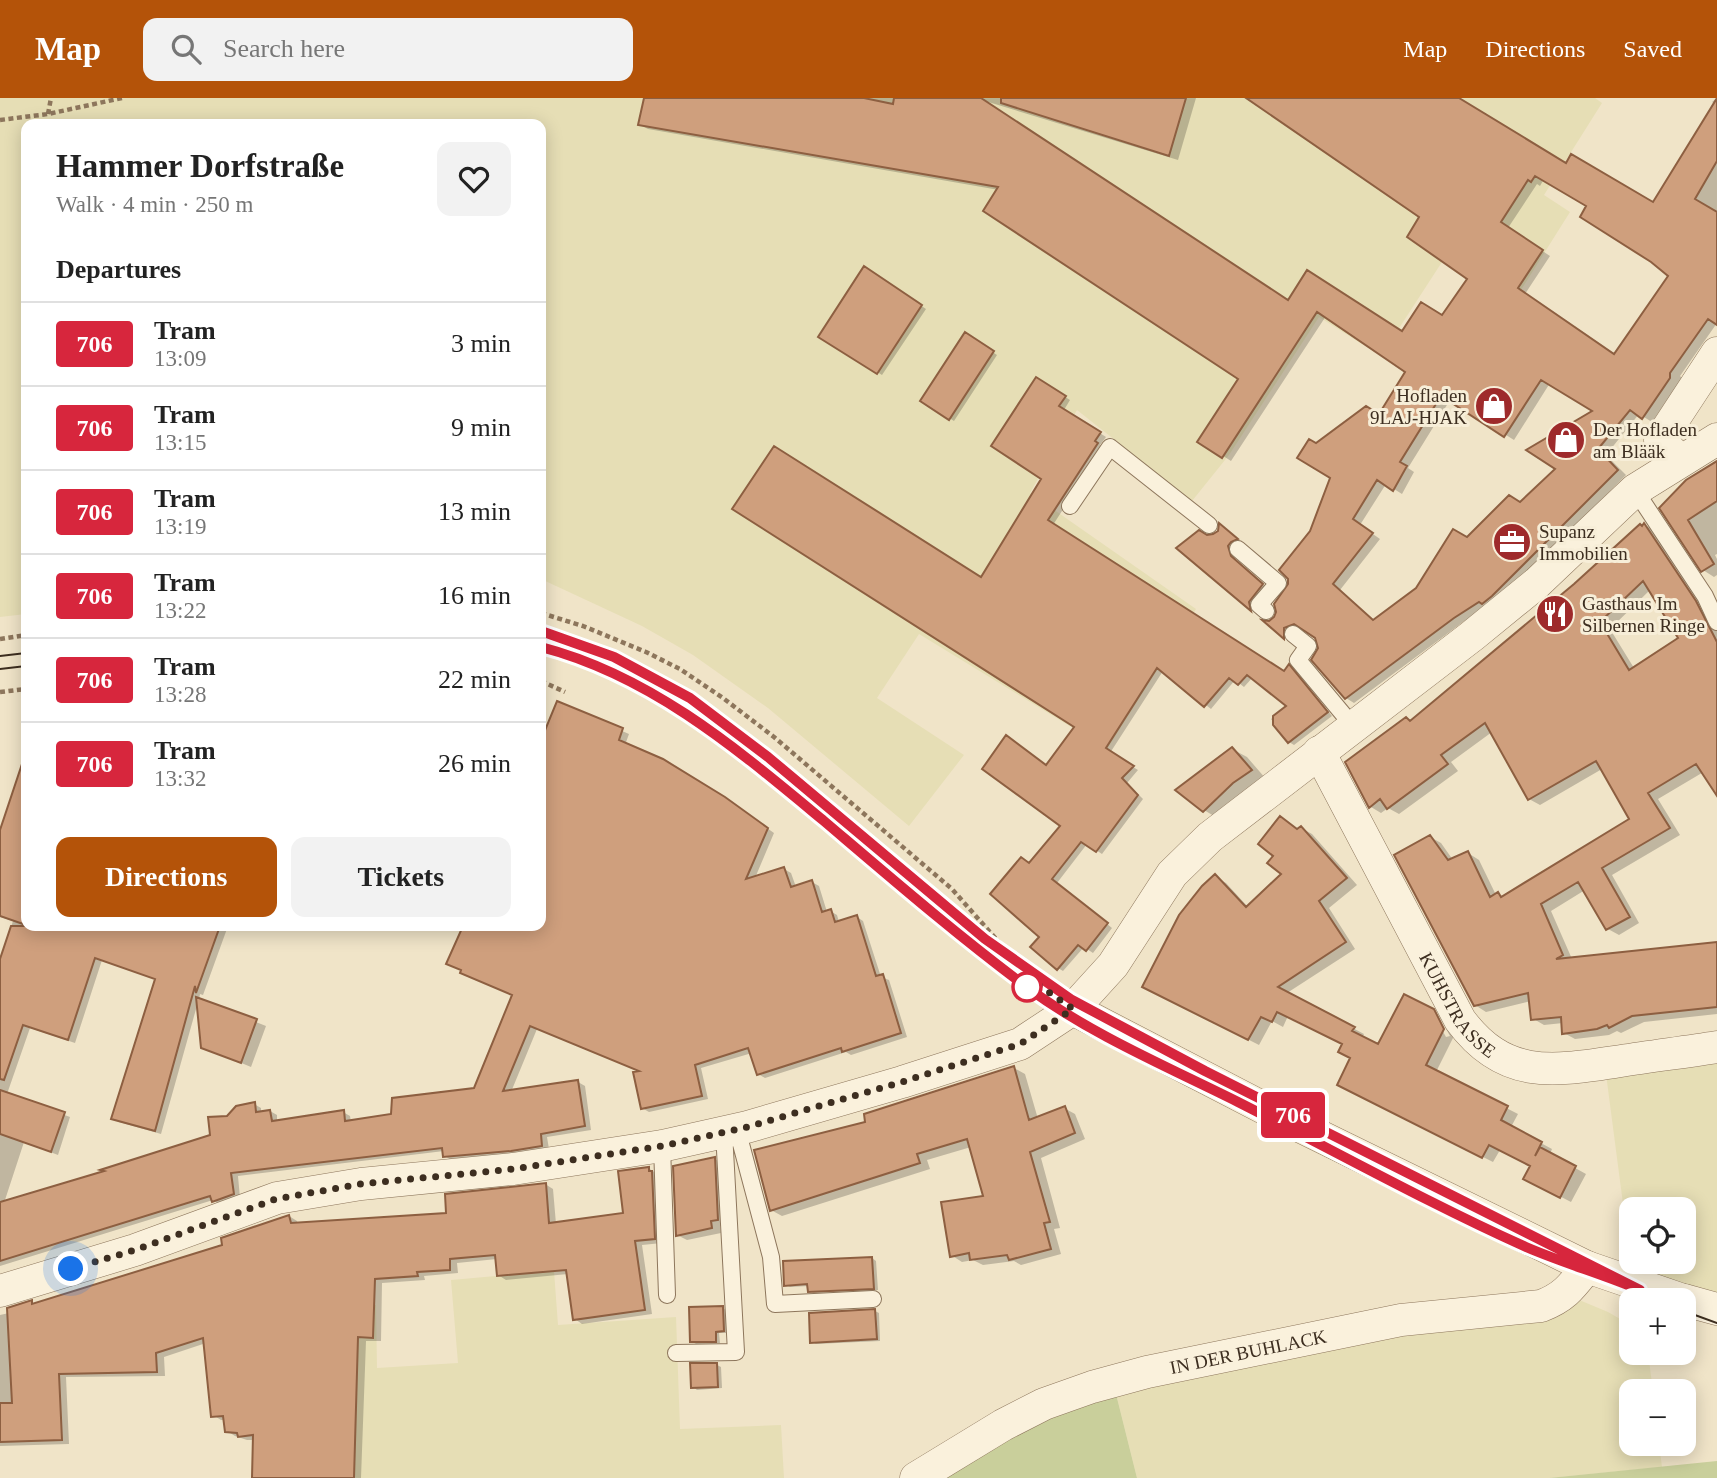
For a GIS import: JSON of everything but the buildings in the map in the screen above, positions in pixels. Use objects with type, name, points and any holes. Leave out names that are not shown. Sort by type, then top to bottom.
[{"type":"street","points":[[1679,460],[1660,440],[1717,353]]},
{"type":"street","points":[[0,1291],[135,1250],[276,1199],[361,1184],[513,1169],[662,1146],[731,1131],[902,1082],[1020,1044],[1073,1009],[1113,965],[1172,874],[1210,836],[1472,636],[1537,583],[1635,490],[1679,460],[1717,439]]},
{"type":"street","name":"KUHSTRASSE","points":[[1319,752],[1460,1020],[1474,1040],[1516,1063],[1535,1069],[1552,1070],[1717,1047]]},
{"type":"street","points":[[1073,1009],[1275,1114],[1587,1267],[1648,1288]]},
{"type":"street","name":"IN DER BUHLACK","points":[[916,1478],[1003,1425],[1044,1404],[1092,1387],[1147,1371],[1401,1320],[1541,1306],[1558,1300],[1587,1267]]},
{"type":"street","points":[[1696,1303],[1717,1309]]},
{"type":"lane","points":[[1070,506],[1110,447],[1209,525]]},
{"type":"lane","points":[[1635,490],[1705,596],[1717,622]]},
{"type":"lane","points":[[1238,549],[1279,583],[1259,605],[1266,611]]},
{"type":"lane","points":[[1293,634],[1308,646],[1298,660],[1353,726]]},
{"type":"lane","points":[[731,1131],[771,1257],[775,1304],[873,1299]]},
{"type":"lane","points":[[676,1353],[736,1352],[731,1131]]},
{"type":"lane","points":[[662,1146],[667,1295]]},
{"type":"path","points":[[48,114],[51,98]]},
{"type":"path","points":[[0,120],[48,114],[122,98]]},
{"type":"path","points":[[546,614],[646,652],[680,669],[733,706],[774,737],[952,889],[1034,982],[1073,1009]]},
{"type":"path","points":[[0,639],[21,636]]},
{"type":"path","points":[[546,683],[565,692]]},
{"type":"path","points":[[0,692],[21,690]]},
{"type":"shaded area","points":[[0,98],[1595,98],[1602,103],[1544,195],[1570,212],[1521,290],[1453,245],[1381,356],[1319,317],[1229,455],[1192,501],[1077,410],[1030,493],[1196,609],[1107,749],[919,634],[877,698],[964,755],[909,826],[768,708],[693,655],[642,626],[546,581],[546,119],[21,119],[21,615],[0,617]]},
{"type":"shaded area","points":[[1717,1054],[1717,1294],[1636,1274],[1696,1274],[1696,1197],[1622,1197],[1606,1074]]},
{"type":"shaded area","points":[[554,1271],[558,1325],[676,1317],[680,1429],[781,1425],[784,1478],[272,1478],[278,1302],[376,1305],[377,1368],[458,1363],[451,1280]]},
{"type":"shaded area","points":[[1572,1297],[1619,1318],[1619,1365],[1650,1365],[1651,1379],[1619,1379],[1619,1456],[1661,1456],[1662,1467],[1549,1478],[1137,1478],[1114,1386]]},
{"type":"green space","points":[[1114,1386],[1137,1478],[920,1478]]},
{"type":"green space","points":[[1717,1461],[1717,1478],[1549,1478]]},
{"type":"tram line","points":[[546,633],[614,657],[690,698],[768,757],[985,939],[1072,1000],[1205,1071],[1636,1288]]},
{"type":"tram line","name":"706","points":[[546,633],[614,657],[690,698],[768,757],[985,939],[1072,1000],[1205,1071],[1640,1290],[1553,1259],[1474,1222],[1072,1016],[1027,987],[977,949],[770,776],[702,723],[631,681],[593,664],[546,649]]},
{"type":"tram line","points":[[546,649],[631,681],[702,723],[770,776],[977,949],[1027,987],[1072,1016],[1474,1222],[1574,1266]]},
{"type":"tram line","points":[[0,656],[21,654]]},
{"type":"tram line","points":[[0,669],[21,667]]},
{"type":"tram line","points":[[1696,1315],[1717,1323]]},
{"type":"place","name":"Hofladen 9LAJ-HJAK","points":[[1494,406]]},
{"type":"place","name":"Der Hofladen am Blääk","points":[[1566,440]]},
{"type":"place","name":"Supanz Immobilien","points":[[1512,542]]},
{"type":"place","name":"Gasthaus Im Silbernen Ringe","points":[[1555,614]]},
{"type":"route","points":[[71,1269],[135,1250],[276,1199],[361,1184],[513,1169],[662,1146],[747,1127],[902,1082],[1020,1044],[1073,1009],[1034,982],[1027,987]]}]
